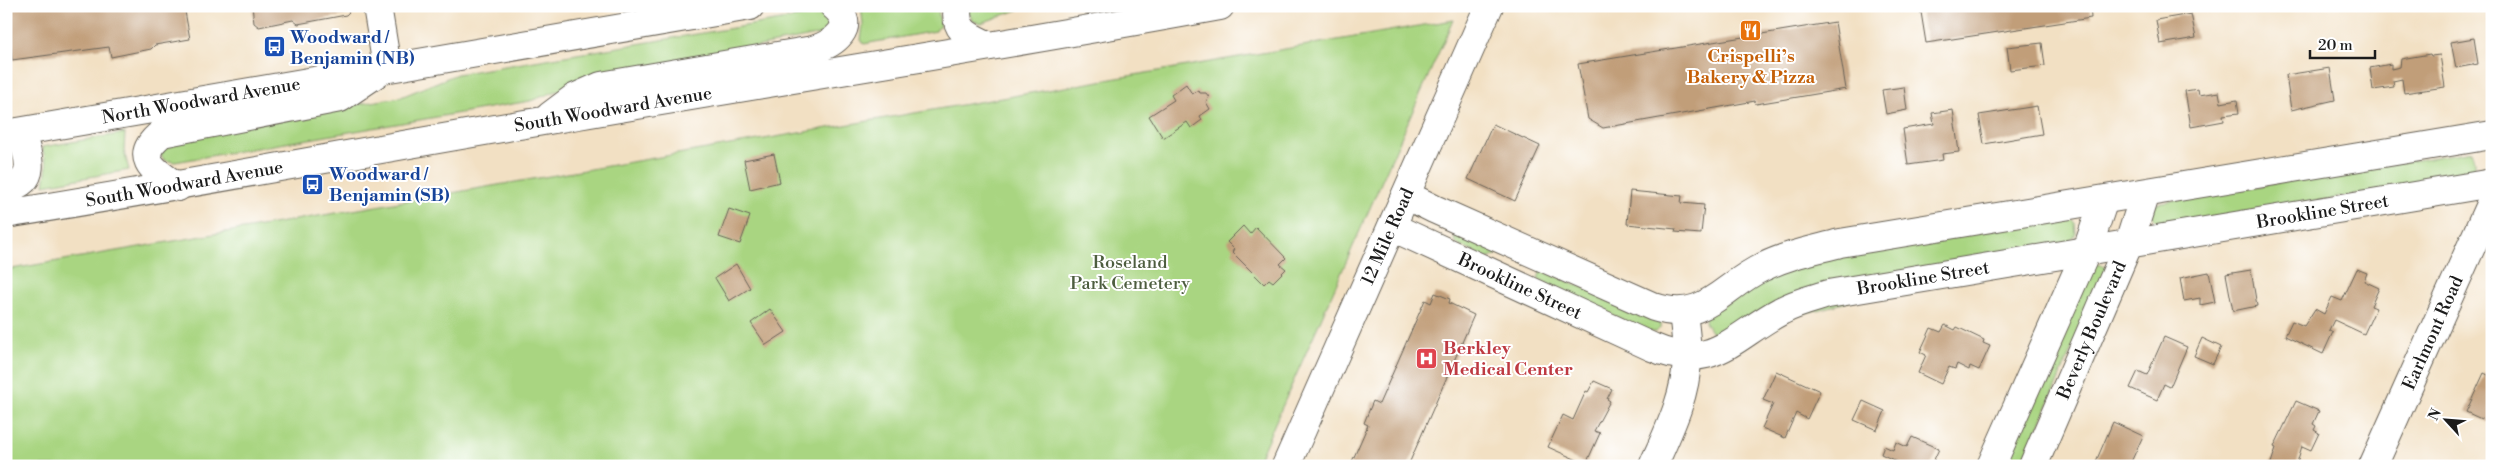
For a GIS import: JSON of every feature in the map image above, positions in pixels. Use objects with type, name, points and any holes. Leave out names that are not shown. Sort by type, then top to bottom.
[{"type":"street","points":[[178,186],[151,168],[147,161],[148,150],[152,140],[162,133],[340,98],[387,67],[377,6]]},
{"type":"street","name":"North Woodward Avenue","points":[[13,133],[387,67],[750,6]]},
{"type":"street","points":[[542,121],[574,98],[601,86],[813,50],[830,45],[838,38],[843,26],[842,16],[834,6]]},
{"type":"street","points":[[958,6],[956,17],[963,33],[989,46]]},
{"type":"street","name":"South Woodward Avenue","points":[[6,214],[1220,6]]},
{"type":"street","name":"12 Mile Road","points":[[1286,466],[1490,6]]},
{"type":"street","points":[[6,188],[22,181],[28,174],[30,164],[13,133]]},
{"type":"street","points":[[1653,466],[1680,400],[1687,357],[1683,313],[1710,303],[1761,267],[1790,256],[1864,239],[2492,134]]},
{"type":"street","name":"Brookline Street","points":[[1392,227],[1670,355],[1687,357],[1707,355],[1736,340],[1783,310],[1828,294],[2492,183]]},
{"type":"street","name":"Beverly Boulevard","points":[[2033,466],[2129,243],[2146,193]]},
{"type":"street","name":"Brookline Street","points":[[1406,194],[1434,209],[1654,307],[1667,312],[1683,313]]},
{"type":"street","name":"Beverly Boulevard","points":[[1991,466],[2087,250],[2104,200]]},
{"type":"street","name":"Earlmont Road","points":[[2373,466],[2492,200]]},
{"type":"green space","points":[[861,6],[938,6],[940,25],[936,31],[864,44],[861,40],[863,25]]},
{"type":"green space","points":[[969,6],[1029,6],[981,23],[973,21],[968,12]]},
{"type":"green space","points":[[817,14],[826,17],[829,25],[827,33],[587,80],[530,101],[175,162],[164,160],[159,151],[171,136],[401,97],[457,74]]},
{"type":"green space","name":"Roseland Park Cemetery","points":[[1453,20],[1256,466],[6,466],[6,270]]},
{"type":"green space","points":[[125,133],[124,151],[129,170],[44,185],[47,166],[42,147]]},
{"type":"green space","points":[[2472,151],[2475,164],[2469,177],[2159,226],[2152,215],[2156,203]]},
{"type":"green space","points":[[2070,218],[2075,223],[2076,234],[2069,243],[1723,335],[1711,332],[1705,322],[1706,315],[1802,259]]},
{"type":"green space","points":[[1459,230],[1498,251],[1496,255],[1488,259],[1457,244],[1454,238]]},
{"type":"green space","points":[[2099,264],[2106,268],[2022,466],[2000,466],[2092,266]]},
{"type":"green space","points":[[1541,270],[1655,317],[1660,322],[1660,328],[1656,332],[1648,332],[1538,279]]},
{"type":"building","points":[[6,6],[184,6],[190,39],[155,45],[151,49],[111,57],[109,47],[12,60]]},
{"type":"building","points":[[252,6],[348,6],[349,12],[346,15],[298,24],[293,20],[259,27],[254,23]]},
{"type":"building","points":[[1920,6],[2090,6],[2091,18],[1926,43]]},
{"type":"building","points":[[2191,14],[2196,38],[2160,44],[2156,20]]},
{"type":"building","points":[[1835,22],[1846,89],[1756,104],[1755,101],[1603,128],[1588,119],[1578,64]]},
{"type":"building","points":[[2474,38],[2478,64],[2456,68],[2451,42]]},
{"type":"building","points":[[2042,43],[2045,66],[2010,70],[2007,47]]},
{"type":"building","points":[[2430,54],[2431,56],[2440,55],[2445,87],[2404,93],[2402,79],[2393,81],[2394,87],[2373,90],[2370,68],[2391,64],[2391,69],[2400,67],[2401,59]]},
{"type":"building","points":[[2330,68],[2335,100],[2291,110],[2286,75]]},
{"type":"building","points":[[1186,84],[1192,94],[1198,90],[1200,93],[1206,93],[1209,97],[1206,102],[1210,109],[1200,116],[1202,120],[1191,128],[1187,122],[1163,138],[1149,116],[1174,100],[1171,95]]},
{"type":"building","points":[[1904,87],[1907,110],[1886,114],[1882,90]]},
{"type":"building","points":[[2198,89],[2199,95],[2219,92],[2221,103],[2237,100],[2239,113],[2223,115],[2224,121],[2191,127],[2185,91]]},
{"type":"building","points":[[2037,106],[2042,134],[1984,144],[1979,115]]},
{"type":"building","points":[[1953,110],[1959,152],[1942,154],[1943,160],[1908,165],[1903,129],[1934,124],[1932,113]]},
{"type":"building","points":[[1493,124],[1540,146],[1515,201],[1468,179]]},
{"type":"building","points":[[774,154],[780,182],[750,189],[744,160]]},
{"type":"building","points":[[1630,191],[1682,196],[1681,203],[1704,205],[1701,234],[1675,232],[1676,229],[1627,224]]},
{"type":"building","points":[[729,209],[750,216],[740,244],[719,237]]},
{"type":"building","points":[[1243,226],[1250,234],[1256,227],[1286,258],[1280,264],[1286,269],[1273,282],[1269,279],[1264,284],[1232,252],[1234,249],[1227,242]]},
{"type":"building","points":[[736,264],[750,288],[729,301],[715,278]]},
{"type":"building","points":[[2357,269],[2367,273],[2364,281],[2379,288],[2371,306],[2376,308],[2364,334],[2334,320],[2329,330],[2333,332],[2323,354],[2285,336],[2292,321],[2304,326],[2315,309],[2324,314],[2332,297],[2342,301]]},
{"type":"building","points":[[2251,270],[2257,306],[2233,311],[2226,274]]},
{"type":"building","points":[[2209,272],[2215,302],[2200,305],[2200,298],[2184,301],[2180,278]]},
{"type":"building","name":"Berkley Medical Center","points":[[1435,293],[1450,299],[1449,303],[1474,315],[1408,466],[1350,466],[1368,425],[1364,423],[1373,401],[1379,404],[1425,300],[1431,303]]},
{"type":"building","points":[[770,309],[786,332],[766,345],[751,323]]},
{"type":"building","points":[[1945,325],[1955,330],[1957,327],[1984,340],[1983,343],[1990,346],[1979,370],[1970,366],[1969,370],[1957,364],[1955,369],[1949,367],[1941,384],[1918,373],[1926,355],[1920,352],[1931,328],[1941,332]]},
{"type":"building","points":[[2164,337],[2187,347],[2170,387],[2164,384],[2157,400],[2130,388],[2138,371],[2147,375]]},
{"type":"building","points":[[2202,338],[2221,347],[2213,364],[2194,356]]},
{"type":"building","points":[[1776,371],[1820,391],[1807,419],[1796,413],[1785,438],[1762,428],[1773,404],[1763,400]]},
{"type":"building","points":[[2484,373],[2492,377],[2492,424],[2466,412]]},
{"type":"building","points":[[1594,381],[1612,389],[1607,399],[1610,401],[1594,431],[1600,433],[1586,464],[1548,447],[1563,415],[1573,420],[1586,391],[1588,392]]},
{"type":"building","points":[[1863,401],[1885,411],[1877,430],[1854,420]]},
{"type":"building","points":[[2296,401],[2319,411],[2313,424],[2316,426],[2314,430],[2319,433],[2311,450],[2302,446],[2296,466],[2270,466],[2276,448],[2274,447]]},
{"type":"building","points":[[2113,422],[2143,436],[2131,462],[2139,466],[2094,466]]},
{"type":"building","points":[[1912,437],[1939,449],[1931,466],[1901,466],[1902,464],[1881,454],[1884,446],[1893,450],[1896,442],[1907,447]]},
{"type":"place","name":"Crispelli’s Bakery & Pizza","points":[[1751,31]]},
{"type":"place","name":"Woodward / Benjamin (NB)","points":[[274,47]]},
{"type":"place","name":"Woodward / Benjamin (SB)","points":[[313,184]]},
{"type":"place","name":"Berkley Medical Center","points":[[1427,358]]}]
